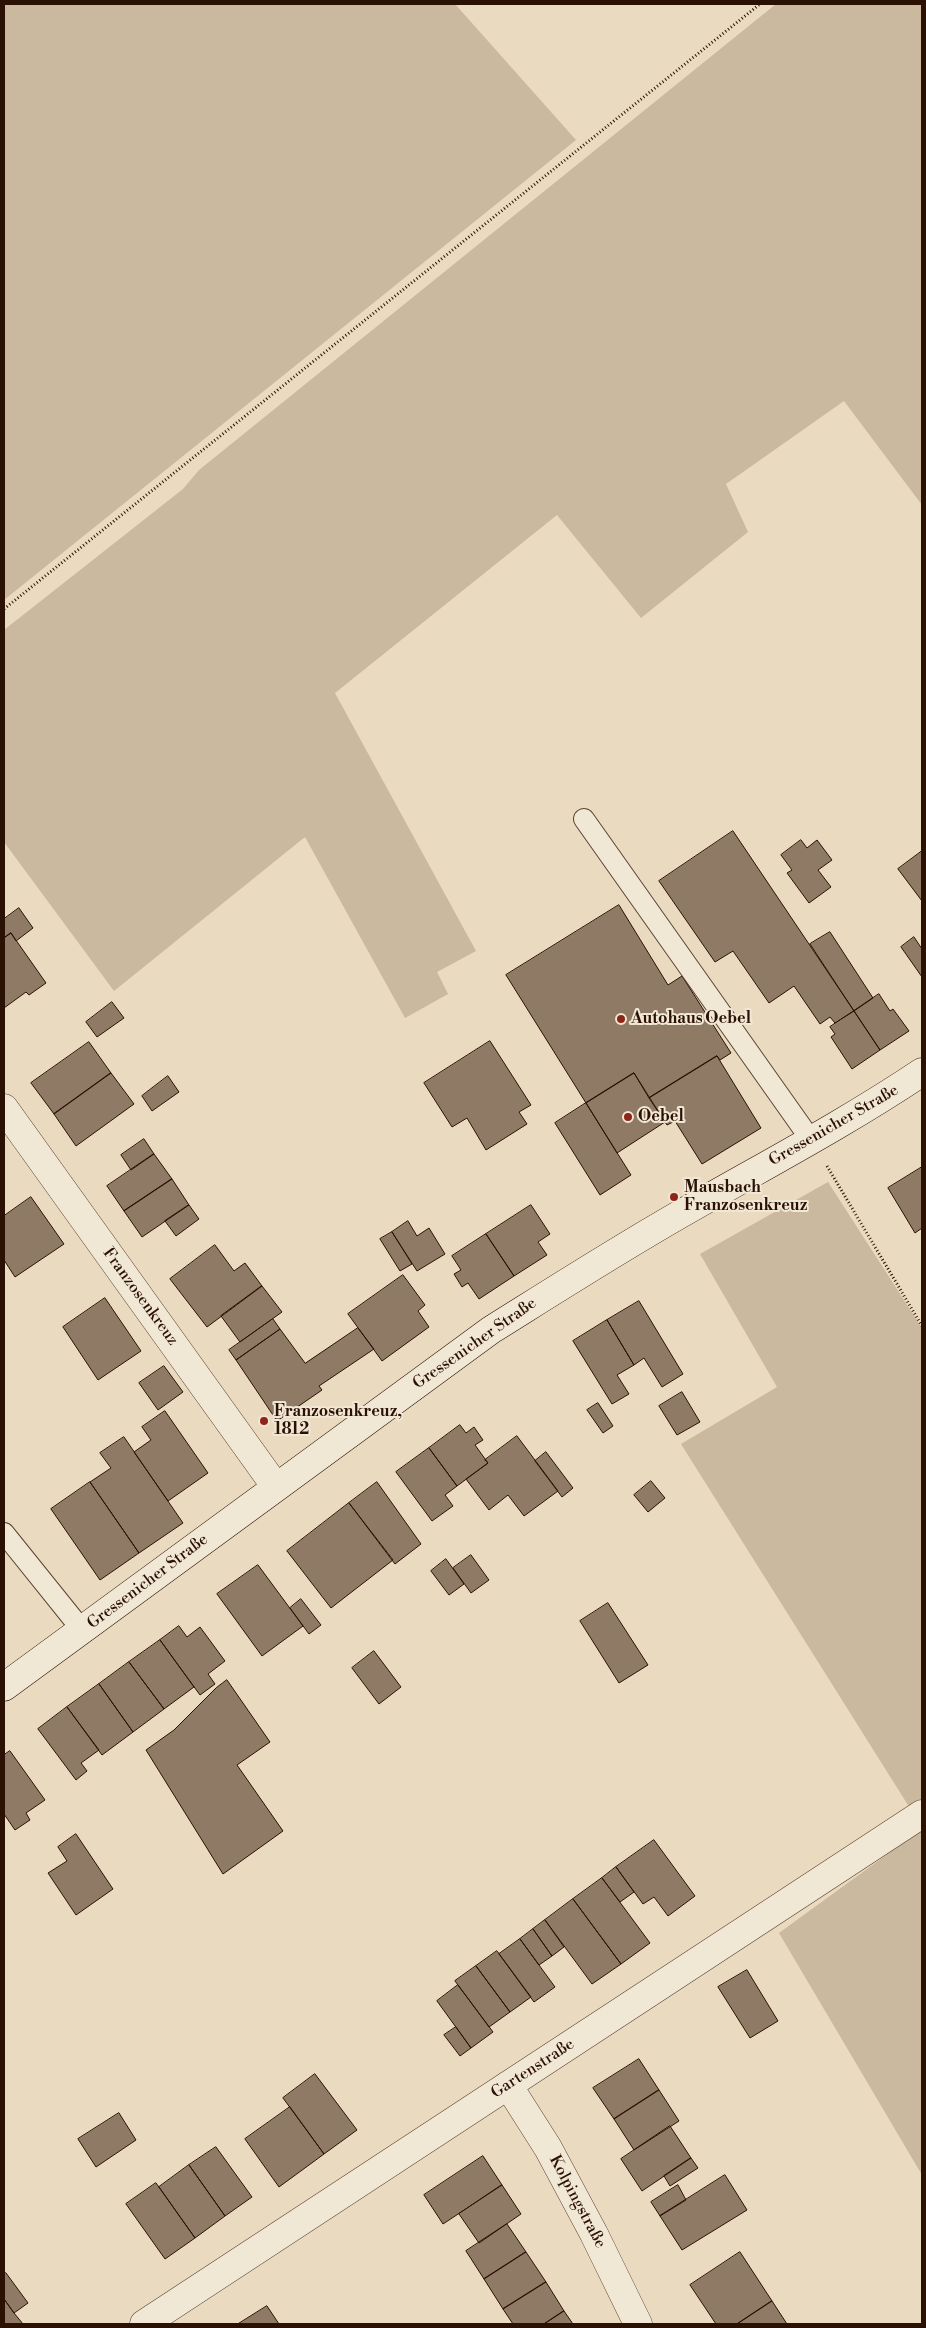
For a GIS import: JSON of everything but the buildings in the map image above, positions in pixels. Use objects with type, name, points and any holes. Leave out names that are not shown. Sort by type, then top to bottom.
[{"type":"street","name":"Gressenicher Straße","points":[[4,1687],[491,1330],[682,1213],[811,1140],[922,1072]]},
{"type":"street","name":"Franzosenkreuz","points":[[4,1108],[276,1487]]},
{"type":"street","name":"Gartenstraße","points":[[144,2324],[922,1814]]},
{"type":"street","name":"Kolpingstraße","points":[[508,2085],[548,2148],[594,2234],[638,2324]]},
{"type":"lane","points":[[584,819],[811,1140]]},
{"type":"lane","points":[[4,1533],[82,1630]]},
{"type":"path","points":[[4,609],[760,4]]},
{"type":"path","points":[[811,1140],[922,1326]]},
{"type":"shaded area","points":[[4,4],[455,4],[576,140],[4,600]]},
{"type":"shaded area","points":[[776,4],[922,4],[922,505],[844,401],[726,484],[748,532],[641,618],[557,515],[335,693],[476,951],[437,972],[448,994],[405,1018],[305,837],[114,991],[4,842],[4,630],[183,489],[199,470]]},
{"type":"shaded area","points":[[828,1182],[922,1328],[922,1807],[913,1813],[681,1444],[777,1387],[700,1254]]},
{"type":"shaded area","points":[[922,1829],[922,2175],[779,1933]]},
{"type":"place","name":"Autohaus Oebel","points":[[621,1019]]},
{"type":"place","name":"Oebel","points":[[628,1117]]},
{"type":"place","name":"Mausbach Franzosenkreuz","points":[[674,1197]]},
{"type":"place","name":"Franzosenkreuz, 1812","points":[[264,1421]]}]
